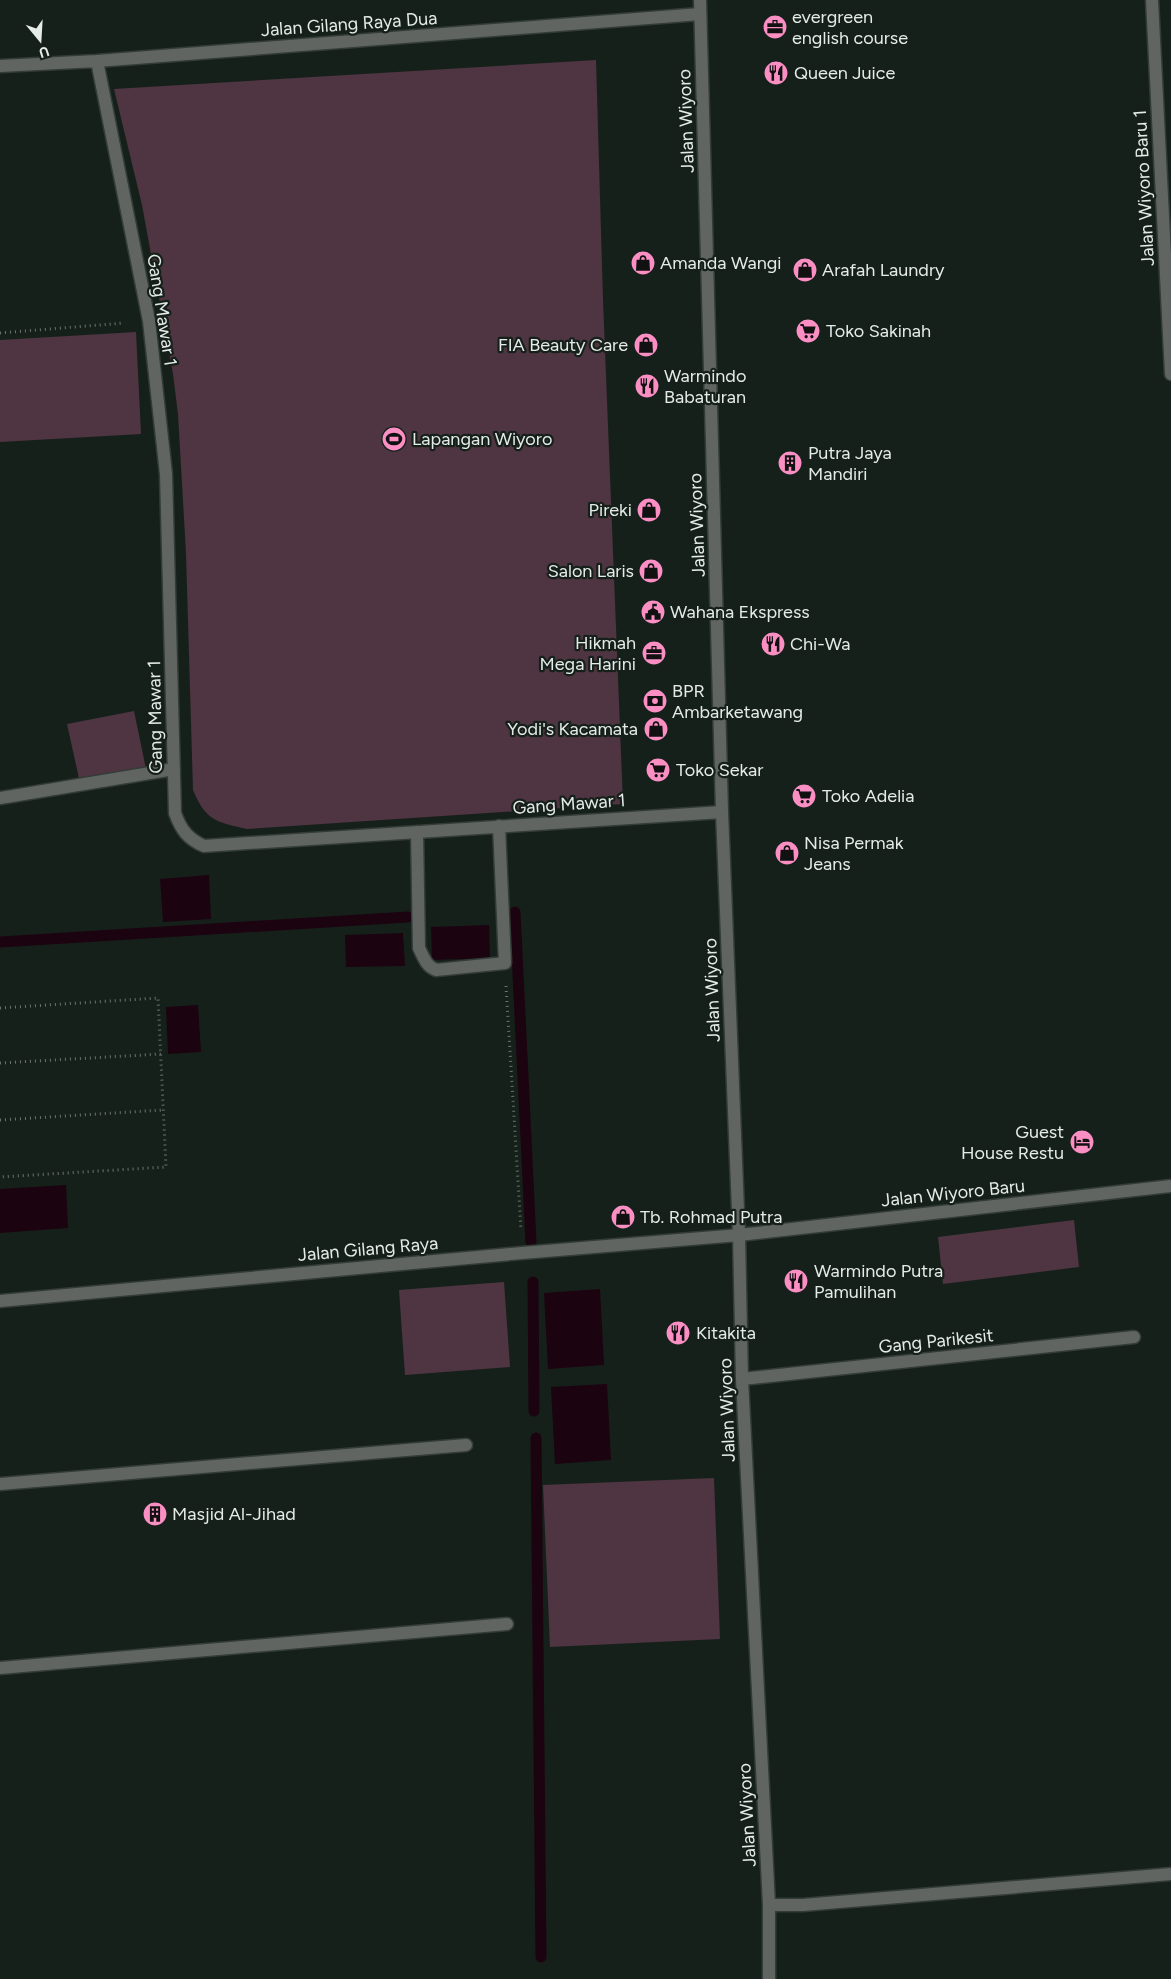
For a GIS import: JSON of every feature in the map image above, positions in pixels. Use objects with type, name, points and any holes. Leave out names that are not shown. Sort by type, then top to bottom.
[{"type":"street","name":"Jalan Wiyoro","points":[[700,0],[722,812],[739,1235],[742,1379],[769,1905],[769,1979]]},
{"type":"street","name":"Jalan Wiyoro Baru 1","points":[[1152,0],[1168,256],[1171,374]]},
{"type":"street","name":"Jalan Gilang Raya Dua","points":[[0,66],[700,14]]},
{"type":"street","name":"Gang Mawar 1","points":[[97,60],[149,321],[166,474],[175,813],[182,831],[193,841],[204,846],[722,812]]},
{"type":"street","points":[[0,798],[174,769]]},
{"type":"street","points":[[417,832],[419,948],[426,962],[436,970],[505,963],[499,826]]},
{"type":"street","name":"Jalan Wiyoro Baru","points":[[739,1235],[1171,1186]]},
{"type":"street","name":"Jalan Gilang Raya","points":[[0,1301],[739,1235]]},
{"type":"street","name":"Gang Parikesit","points":[[742,1379],[1134,1337]]},
{"type":"street","points":[[0,1484],[466,1445]]},
{"type":"street","points":[[0,1668],[507,1624]]},
{"type":"street","points":[[769,1905],[813,1904],[1171,1874]]},
{"type":"path","points":[[0,333],[149,321]]},
{"type":"path","points":[[505,963],[522,1253]]},
{"type":"path","points":[[0,1008],[158,998],[166,1166],[0,1177]]},
{"type":"path","points":[[0,1063],[161,1054]]},
{"type":"path","points":[[0,1120],[163,1110]]},
{"type":"shaded area","name":"Lapangan Wiyoro","points":[[596,60],[603,300],[623,804],[247,829],[220,822],[208,814],[193,790],[186,553],[178,414],[173,374],[142,205],[114,89]]},
{"type":"shaded area","points":[[136,332],[141,434],[0,442],[0,340]]},
{"type":"shaded area","points":[[134,711],[146,769],[80,783],[67,724]]},
{"type":"shaded area","points":[[209,875],[211,919],[163,922],[160,879]]},
{"type":"shaded area","points":[[489,925],[490,958],[432,960],[431,927]]},
{"type":"shaded area","points":[[403,933],[405,966],[346,967],[345,935]]},
{"type":"shaded area","points":[[198,1005],[201,1052],[168,1054],[166,1007]]},
{"type":"shaded area","points":[[66,1185],[68,1228],[0,1233],[0,1189]]},
{"type":"shaded area","points":[[1074,1220],[1079,1267],[943,1284],[938,1237]]},
{"type":"shaded area","points":[[504,1282],[510,1367],[405,1375],[399,1290]]},
{"type":"shaded area","points":[[600,1289],[604,1365],[548,1369],[544,1293]]},
{"type":"shaded area","points":[[607,1384],[611,1460],[555,1464],[551,1387]]},
{"type":"shaded area","points":[[714,1478],[720,1639],[550,1647],[543,1485]]},
{"type":"waterway","points":[[515,912],[531,1242]]},
{"type":"waterway","points":[[0,942],[408,917]]},
{"type":"waterway","points":[[533,1282],[534,1411]]},
{"type":"waterway","points":[[536,1438],[541,1957]]},
{"type":"place","name":"evergreen english course","points":[[775,27]]},
{"type":"place","name":"Queen Juice","points":[[776,73]]},
{"type":"place","name":"Amanda Wangi","points":[[643,263]]},
{"type":"place","name":"Arafah Laundry","points":[[805,270]]},
{"type":"place","name":"Toko Sakinah","points":[[808,331]]},
{"type":"place","name":"FIA Beauty Care","points":[[646,345]]},
{"type":"place","name":"Warmindo Babaturan","points":[[647,386]]},
{"type":"place","name":"Lapangan Wiyoro","points":[[394,439]]},
{"type":"place","name":"Putra Jaya Mandiri","points":[[790,463]]},
{"type":"place","name":"Pireki","points":[[649,510]]},
{"type":"place","name":"Salon Laris","points":[[651,571]]},
{"type":"place","name":"Wahana Ekspress","points":[[653,612]]},
{"type":"place","name":"Chi-Wa","points":[[773,644]]},
{"type":"place","name":"Hikmah Mega Harini","points":[[654,653]]},
{"type":"place","name":"BPR Ambarketawang","points":[[655,701]]},
{"type":"place","name":"Yodi's Kacamata","points":[[656,729]]},
{"type":"place","name":"Toko Sekar","points":[[658,770]]},
{"type":"place","name":"Toko Adelia","points":[[804,796]]},
{"type":"place","name":"Nisa Permak Jeans","points":[[787,853]]},
{"type":"place","name":"Guest House Restu","points":[[1082,1142]]},
{"type":"place","name":"Tb. Rohmad Putra","points":[[623,1217]]},
{"type":"place","name":"Warmindo Putra Pamulihan","points":[[796,1281]]},
{"type":"place","name":"Kitakita","points":[[678,1333]]},
{"type":"place","name":"Masjid Al-Jihad","points":[[155,1514]]}]
